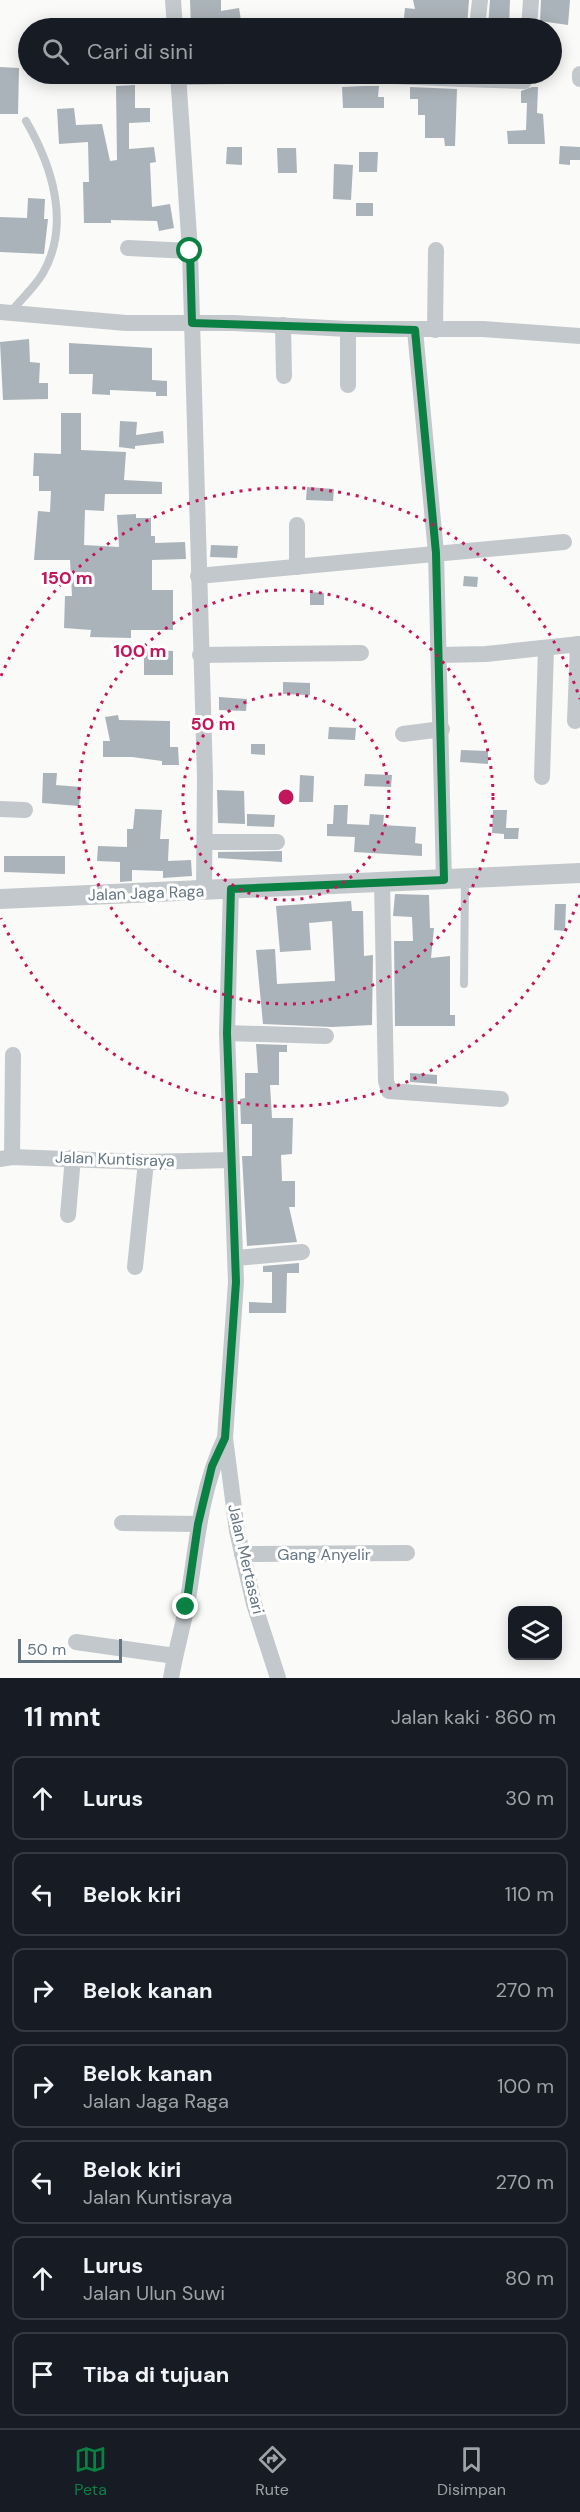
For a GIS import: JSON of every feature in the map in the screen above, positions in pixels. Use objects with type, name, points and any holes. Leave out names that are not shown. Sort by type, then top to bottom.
[{"type":"street","points":[[173,0],[174,18]]},
{"type":"street","points":[[478,18],[480,0]]},
{"type":"street","points":[[530,18],[531,0]]},
{"type":"street","points":[[580,74],[580,79]]},
{"type":"street","points":[[179,84],[190,251],[205,842],[204,891]]},
{"type":"street","points":[[128,248],[190,251]]},
{"type":"street","points":[[435,330],[436,250]]},
{"type":"street","points":[[5,312],[126,323],[283,325],[348,329],[483,329],[580,336]]},
{"type":"street","points":[[283,325],[284,376]]},
{"type":"street","points":[[348,329],[348,386]]},
{"type":"street","points":[[415,330],[436,553],[444,880]]},
{"type":"street","points":[[297,525],[297,567]]},
{"type":"street","points":[[198,576],[564,542]]},
{"type":"street","points":[[439,655],[486,654],[579,644],[574,721]]},
{"type":"street","points":[[542,777],[546,649]]},
{"type":"street","points":[[200,655],[362,653]]},
{"type":"street","points":[[403,734],[442,729]]},
{"type":"street","points":[[0,809],[25,810]]},
{"type":"street","points":[[205,842],[278,842]]},
{"type":"street","name":"Jalan Jaga Raga","points":[[0,899],[580,873]]},
{"type":"street","points":[[382,883],[386,1081],[389,1091],[501,1099]]},
{"type":"street","points":[[171,1678],[186,1607],[198,1524],[212,1466],[225,1438],[236,1258],[227,1033],[231,889]]},
{"type":"street","points":[[227,1033],[326,1036]]},
{"type":"street","points":[[6,1158],[13,1055]]},
{"type":"street","points":[[68,1215],[73,1157]]},
{"type":"street","name":"Jalan Kuntisraya","points":[[6,1158],[73,1157],[146,1162],[231,1160]]},
{"type":"street","points":[[135,1267],[146,1162]]},
{"type":"street","points":[[236,1258],[302,1252]]},
{"type":"street","name":"Jalan Mertasari","points":[[225,1438],[242,1554],[278,1678]]},
{"type":"street","points":[[122,1523],[198,1524]]},
{"type":"street","name":"Gang Anyelir","points":[[242,1554],[407,1553]]},
{"type":"street","points":[[76,1642],[175,1656]]},
{"type":"lane","points":[[5,312],[42,275],[57,236],[58,212],[43,150],[26,121]]},
{"type":"lane","points":[[464,984],[465,879]]},
{"type":"building","points":[[190,0],[221,0],[221,11],[239,8],[241,18],[191,18]]},
{"type":"building","points":[[413,0],[469,0],[468,18],[404,18],[405,8],[415,9]]},
{"type":"building","points":[[490,0],[510,0],[509,18],[489,18]]},
{"type":"building","points":[[541,0],[570,0],[568,25],[562,24],[562,18],[540,18]]},
{"type":"building","points":[[0,67],[18,68],[18,114],[0,114]]},
{"type":"building","points":[[135,85],[135,108],[150,108],[150,122],[129,123],[129,149],[154,147],[156,162],[150,163],[152,207],[170,204],[174,228],[159,231],[157,221],[111,220],[111,223],[84,223],[83,182],[89,182],[88,142],[59,144],[57,109],[74,108],[76,125],[102,124],[110,161],[117,160],[116,86]]},
{"type":"building","points":[[379,86],[378,97],[384,97],[384,108],[343,108],[342,87]]},
{"type":"building","points":[[410,87],[457,89],[455,146],[445,146],[444,138],[425,138],[425,115],[418,115],[418,99],[410,99]]},
{"type":"building","points":[[538,87],[537,113],[543,114],[545,144],[508,144],[507,131],[526,130],[527,103],[521,103],[521,91]]},
{"type":"building","points":[[560,146],[580,147],[580,160],[570,160],[570,165],[559,164]]},
{"type":"building","points":[[227,147],[242,147],[242,165],[226,164]]},
{"type":"building","points":[[277,148],[296,148],[297,173],[278,173]]},
{"type":"building","points":[[359,152],[378,152],[377,172],[359,172]]},
{"type":"building","points":[[334,164],[353,165],[351,200],[333,199]]},
{"type":"building","points":[[28,198],[45,199],[44,219],[48,219],[44,254],[0,252],[0,217],[27,218]]},
{"type":"building","points":[[356,203],[373,203],[373,216],[356,216]]},
{"type":"building","points":[[29,339],[30,362],[40,363],[39,383],[48,383],[48,399],[3,400],[0,342]]},
{"type":"building","points":[[69,343],[152,348],[152,380],[167,381],[167,396],[156,396],[156,392],[110,390],[110,395],[92,394],[93,374],[69,374]]},
{"type":"building","points":[[61,413],[81,413],[81,450],[126,452],[124,480],[162,482],[162,494],[105,494],[104,511],[85,510],[84,545],[119,547],[117,515],[136,514],[136,518],[151,518],[151,536],[155,536],[155,543],[185,542],[186,559],[152,560],[152,590],[173,590],[173,630],[131,630],[131,638],[90,637],[91,630],[64,628],[65,596],[72,596],[70,560],[34,560],[38,511],[50,512],[51,491],[39,491],[39,476],[33,476],[34,453],[61,454]]},
{"type":"building","points":[[120,421],[137,422],[136,435],[163,431],[164,443],[135,446],[135,449],[119,447]]},
{"type":"building","points":[[307,487],[334,489],[333,501],[306,500]]},
{"type":"building","points":[[211,545],[238,546],[237,558],[210,557]]},
{"type":"building","points":[[464,576],[478,577],[477,587],[463,586]]},
{"type":"building","points":[[310,592],[324,593],[324,605],[310,605]]},
{"type":"building","points":[[144,650],[173,651],[173,675],[144,675]]},
{"type":"building","points":[[283,682],[310,683],[310,695],[283,694]]},
{"type":"building","points":[[219,697],[247,699],[246,711],[219,710]]},
{"type":"building","points":[[118,715],[119,720],[170,721],[170,747],[178,747],[179,765],[162,765],[162,761],[132,757],[103,757],[103,741],[110,741],[105,717]]},
{"type":"building","points":[[329,727],[356,728],[355,740],[328,739]]},
{"type":"building","points":[[251,744],[265,744],[265,755],[251,754]]},
{"type":"building","points":[[461,750],[488,751],[488,764],[460,762]]},
{"type":"building","points":[[43,773],[57,773],[56,785],[81,787],[79,806],[42,803]]},
{"type":"building","points":[[365,774],[392,775],[391,787],[364,786]]},
{"type":"building","points":[[300,775],[314,776],[313,802],[299,802]]},
{"type":"building","points":[[217,790],[244,791],[245,824],[218,823]]},
{"type":"building","points":[[334,805],[348,805],[347,824],[369,825],[370,814],[384,815],[383,825],[416,827],[415,843],[422,844],[422,856],[354,852],[355,837],[327,836],[327,824],[333,824]]},
{"type":"building","points":[[135,809],[162,810],[160,839],[169,839],[168,861],[191,860],[192,876],[163,878],[163,871],[132,870],[132,881],[120,882],[120,862],[97,861],[98,846],[127,847],[127,829],[133,829]]},
{"type":"building","points":[[493,810],[507,810],[506,828],[519,828],[518,839],[504,839],[504,834],[492,833]]},
{"type":"building","points":[[247,814],[275,815],[274,827],[247,826]]},
{"type":"building","points":[[282,851],[282,862],[218,858],[218,852]]},
{"type":"building","points":[[4,856],[65,856],[65,874],[4,872]]},
{"type":"building","points":[[395,894],[429,895],[430,928],[434,928],[431,958],[450,956],[450,1015],[455,1015],[455,1026],[395,1026],[394,941],[413,941],[412,917],[393,916]]},
{"type":"building","points":[[351,901],[352,911],[363,911],[364,956],[373,955],[372,1025],[332,1027],[263,1024],[256,950],[275,949],[277,984],[335,981],[332,921],[309,923],[311,950],[280,952],[276,906]]},
{"type":"building","points":[[555,904],[566,904],[565,931],[554,930]]},
{"type":"building","points":[[256,1044],[287,1045],[287,1052],[279,1052],[279,1085],[270,1085],[272,1118],[293,1118],[292,1154],[281,1155],[282,1181],[295,1181],[295,1207],[289,1207],[297,1242],[247,1246],[242,1156],[252,1156],[252,1124],[241,1124],[240,1099],[245,1098],[245,1073],[258,1073]]},
{"type":"building","points":[[410,1073],[437,1075],[437,1084],[410,1082]]},
{"type":"building","points":[[299,1263],[299,1273],[287,1273],[286,1313],[249,1313],[249,1302],[272,1303],[272,1272],[263,1272],[263,1266]]},
{"type":"route","points":[[186,1607],[198,1524],[212,1466],[225,1438],[236,1282],[227,1033],[231,889],[444,880],[436,553],[415,330],[192,323],[190,251]]}]
